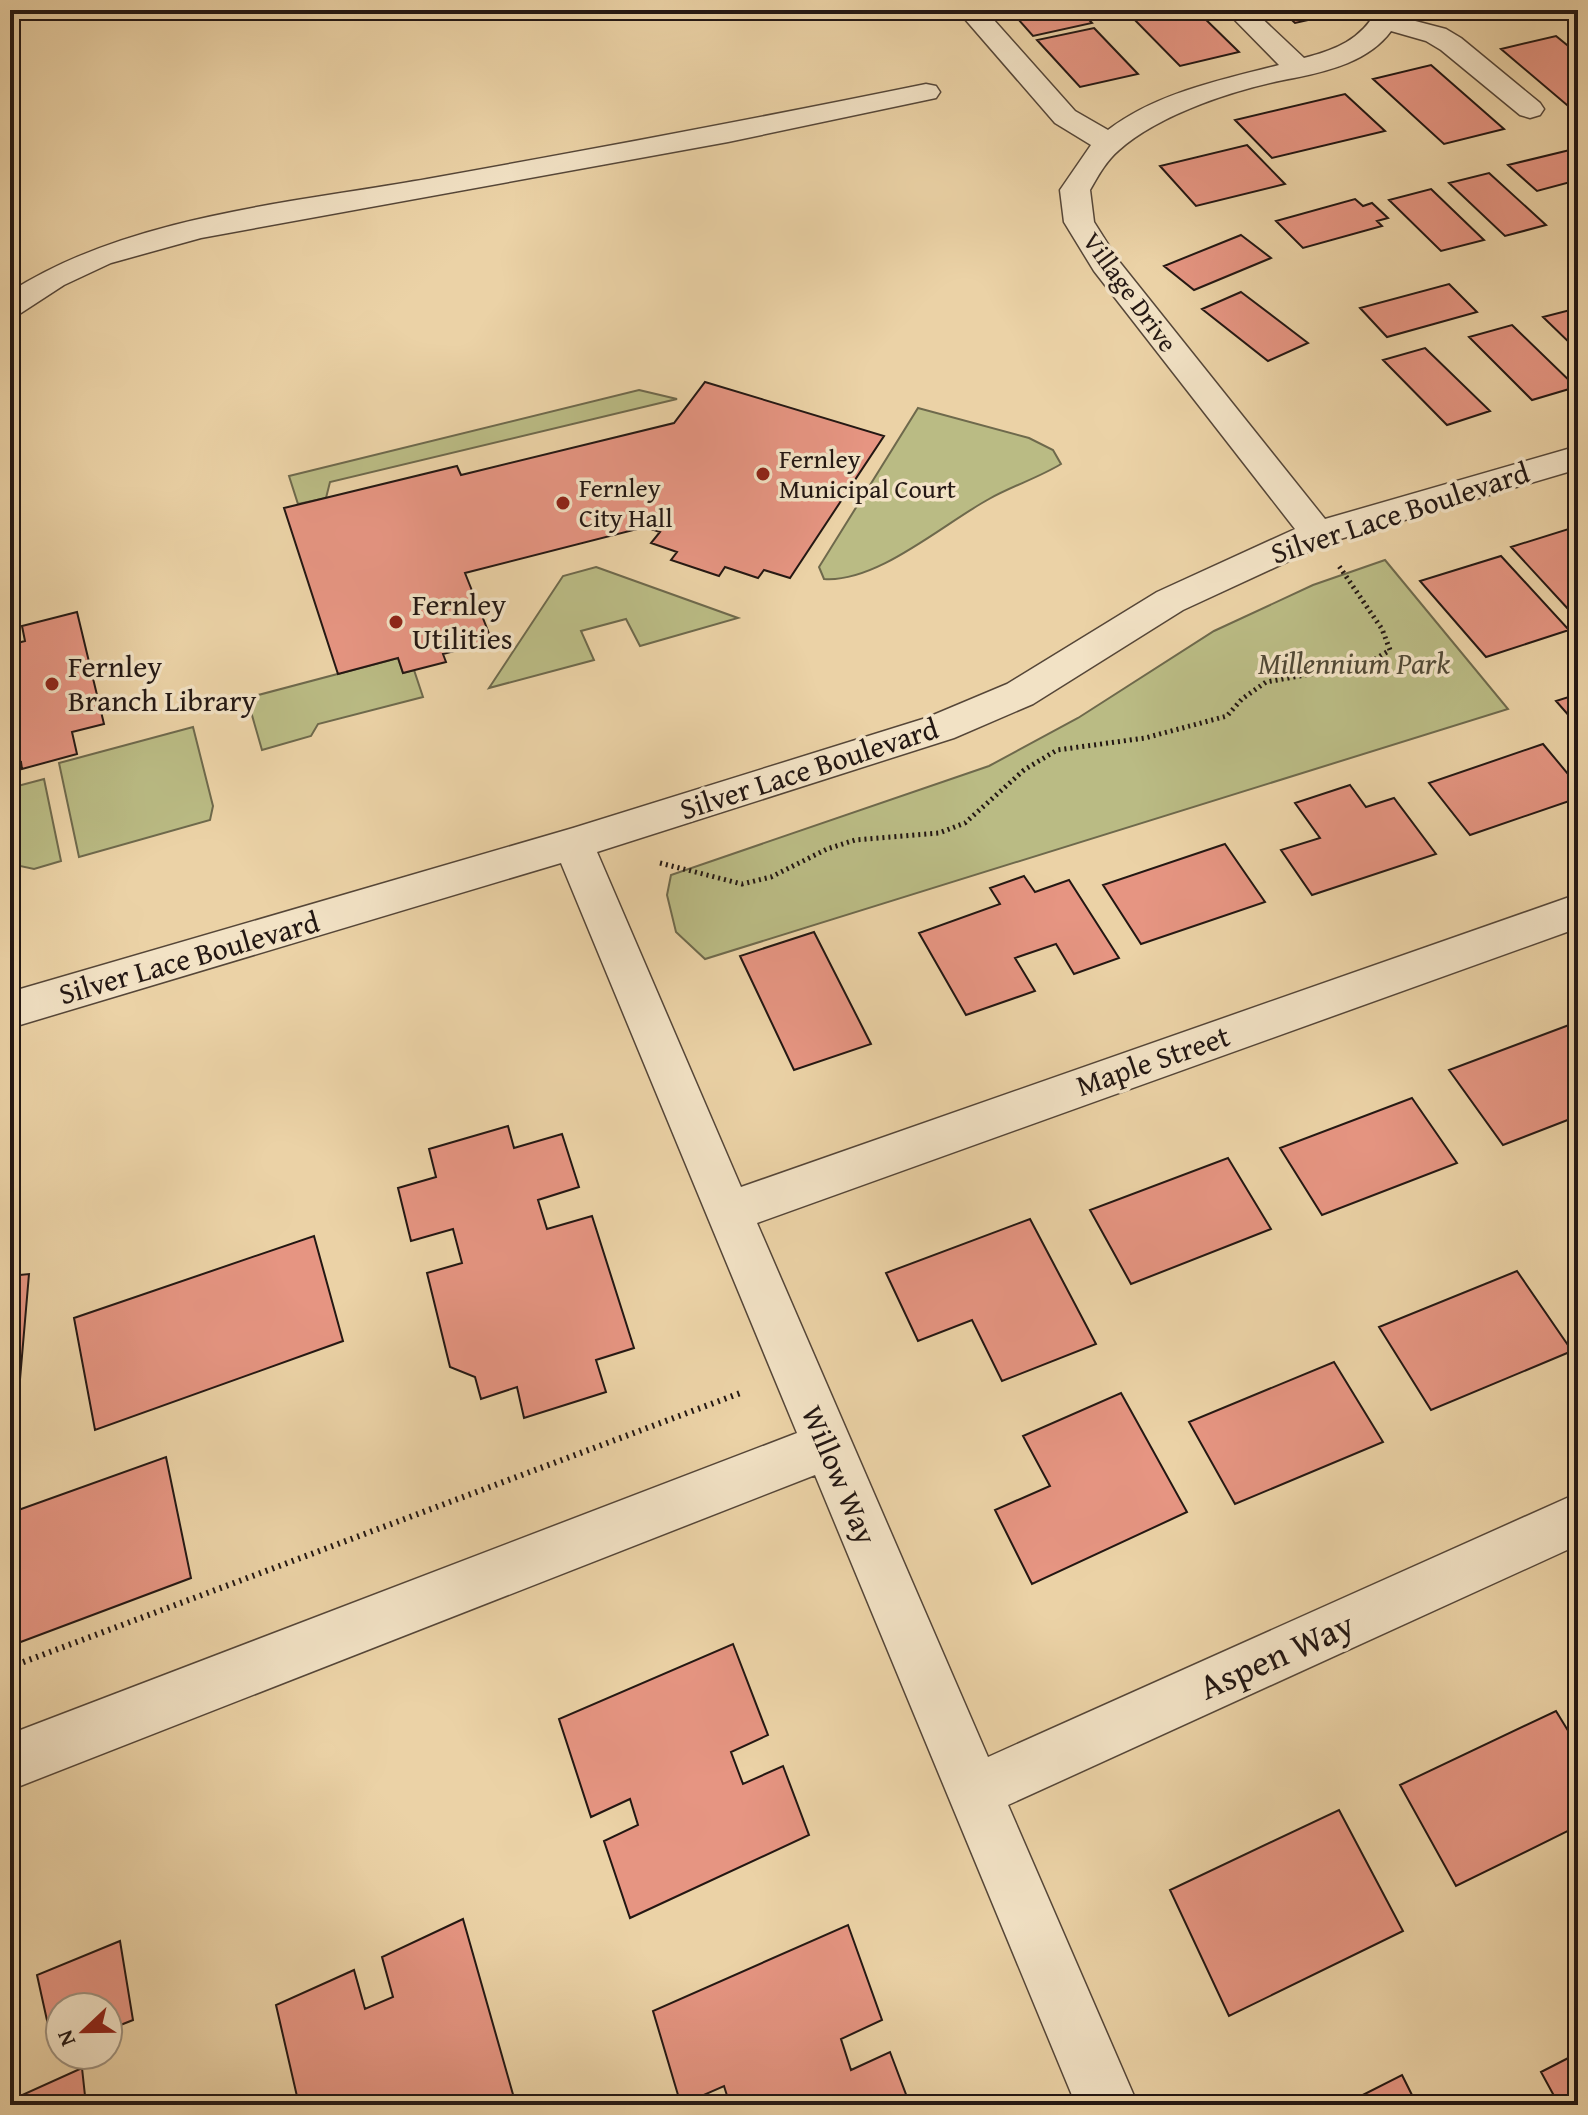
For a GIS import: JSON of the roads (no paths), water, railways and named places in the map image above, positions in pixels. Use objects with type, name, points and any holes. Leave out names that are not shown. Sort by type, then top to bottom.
[{"type":"street","points":[[970,10],[1065,117],[1109,143]]},
{"type":"street","points":[[1238,10],[1299,69]]},
{"type":"street","points":[[1388,15],[1451,44],[1530,109]]},
{"type":"street","name":"Village Drive","points":[[1317,533],[1105,264],[1079,222],[1075,190],[1109,143],[1136,123],[1174,105],[1366,46],[1388,15]]},
{"type":"street","points":[[10,306],[53,278],[100,256],[198,229],[728,133],[926,92]]},
{"type":"street","name":"Silver Lace Boulevard","points":[[10,1010],[573,844],[940,728],[1020,694],[1170,601],[1317,533],[1578,457]]},
{"type":"street","name":"Willow Way","points":[[573,844],[1107,2105]]},
{"type":"street","name":"Maple Street","points":[[728,1212],[1578,911]]},
{"type":"street","points":[[10,1762],[827,1446]]},
{"type":"street","name":"Aspen Way","points":[[974,1792],[1578,1519]]},
{"type":"place","name":"Fernley Municipal Court","points":[[763,474]]},
{"type":"place","name":"Fernley City Hall","points":[[563,503]]},
{"type":"place","name":"Fernley Utilities","points":[[396,622]]},
{"type":"place","name":"Fernley Branch Library","points":[[52,684]]},
{"type":"park label","name":"Millennium Park","points":[[1354,664]]}]
